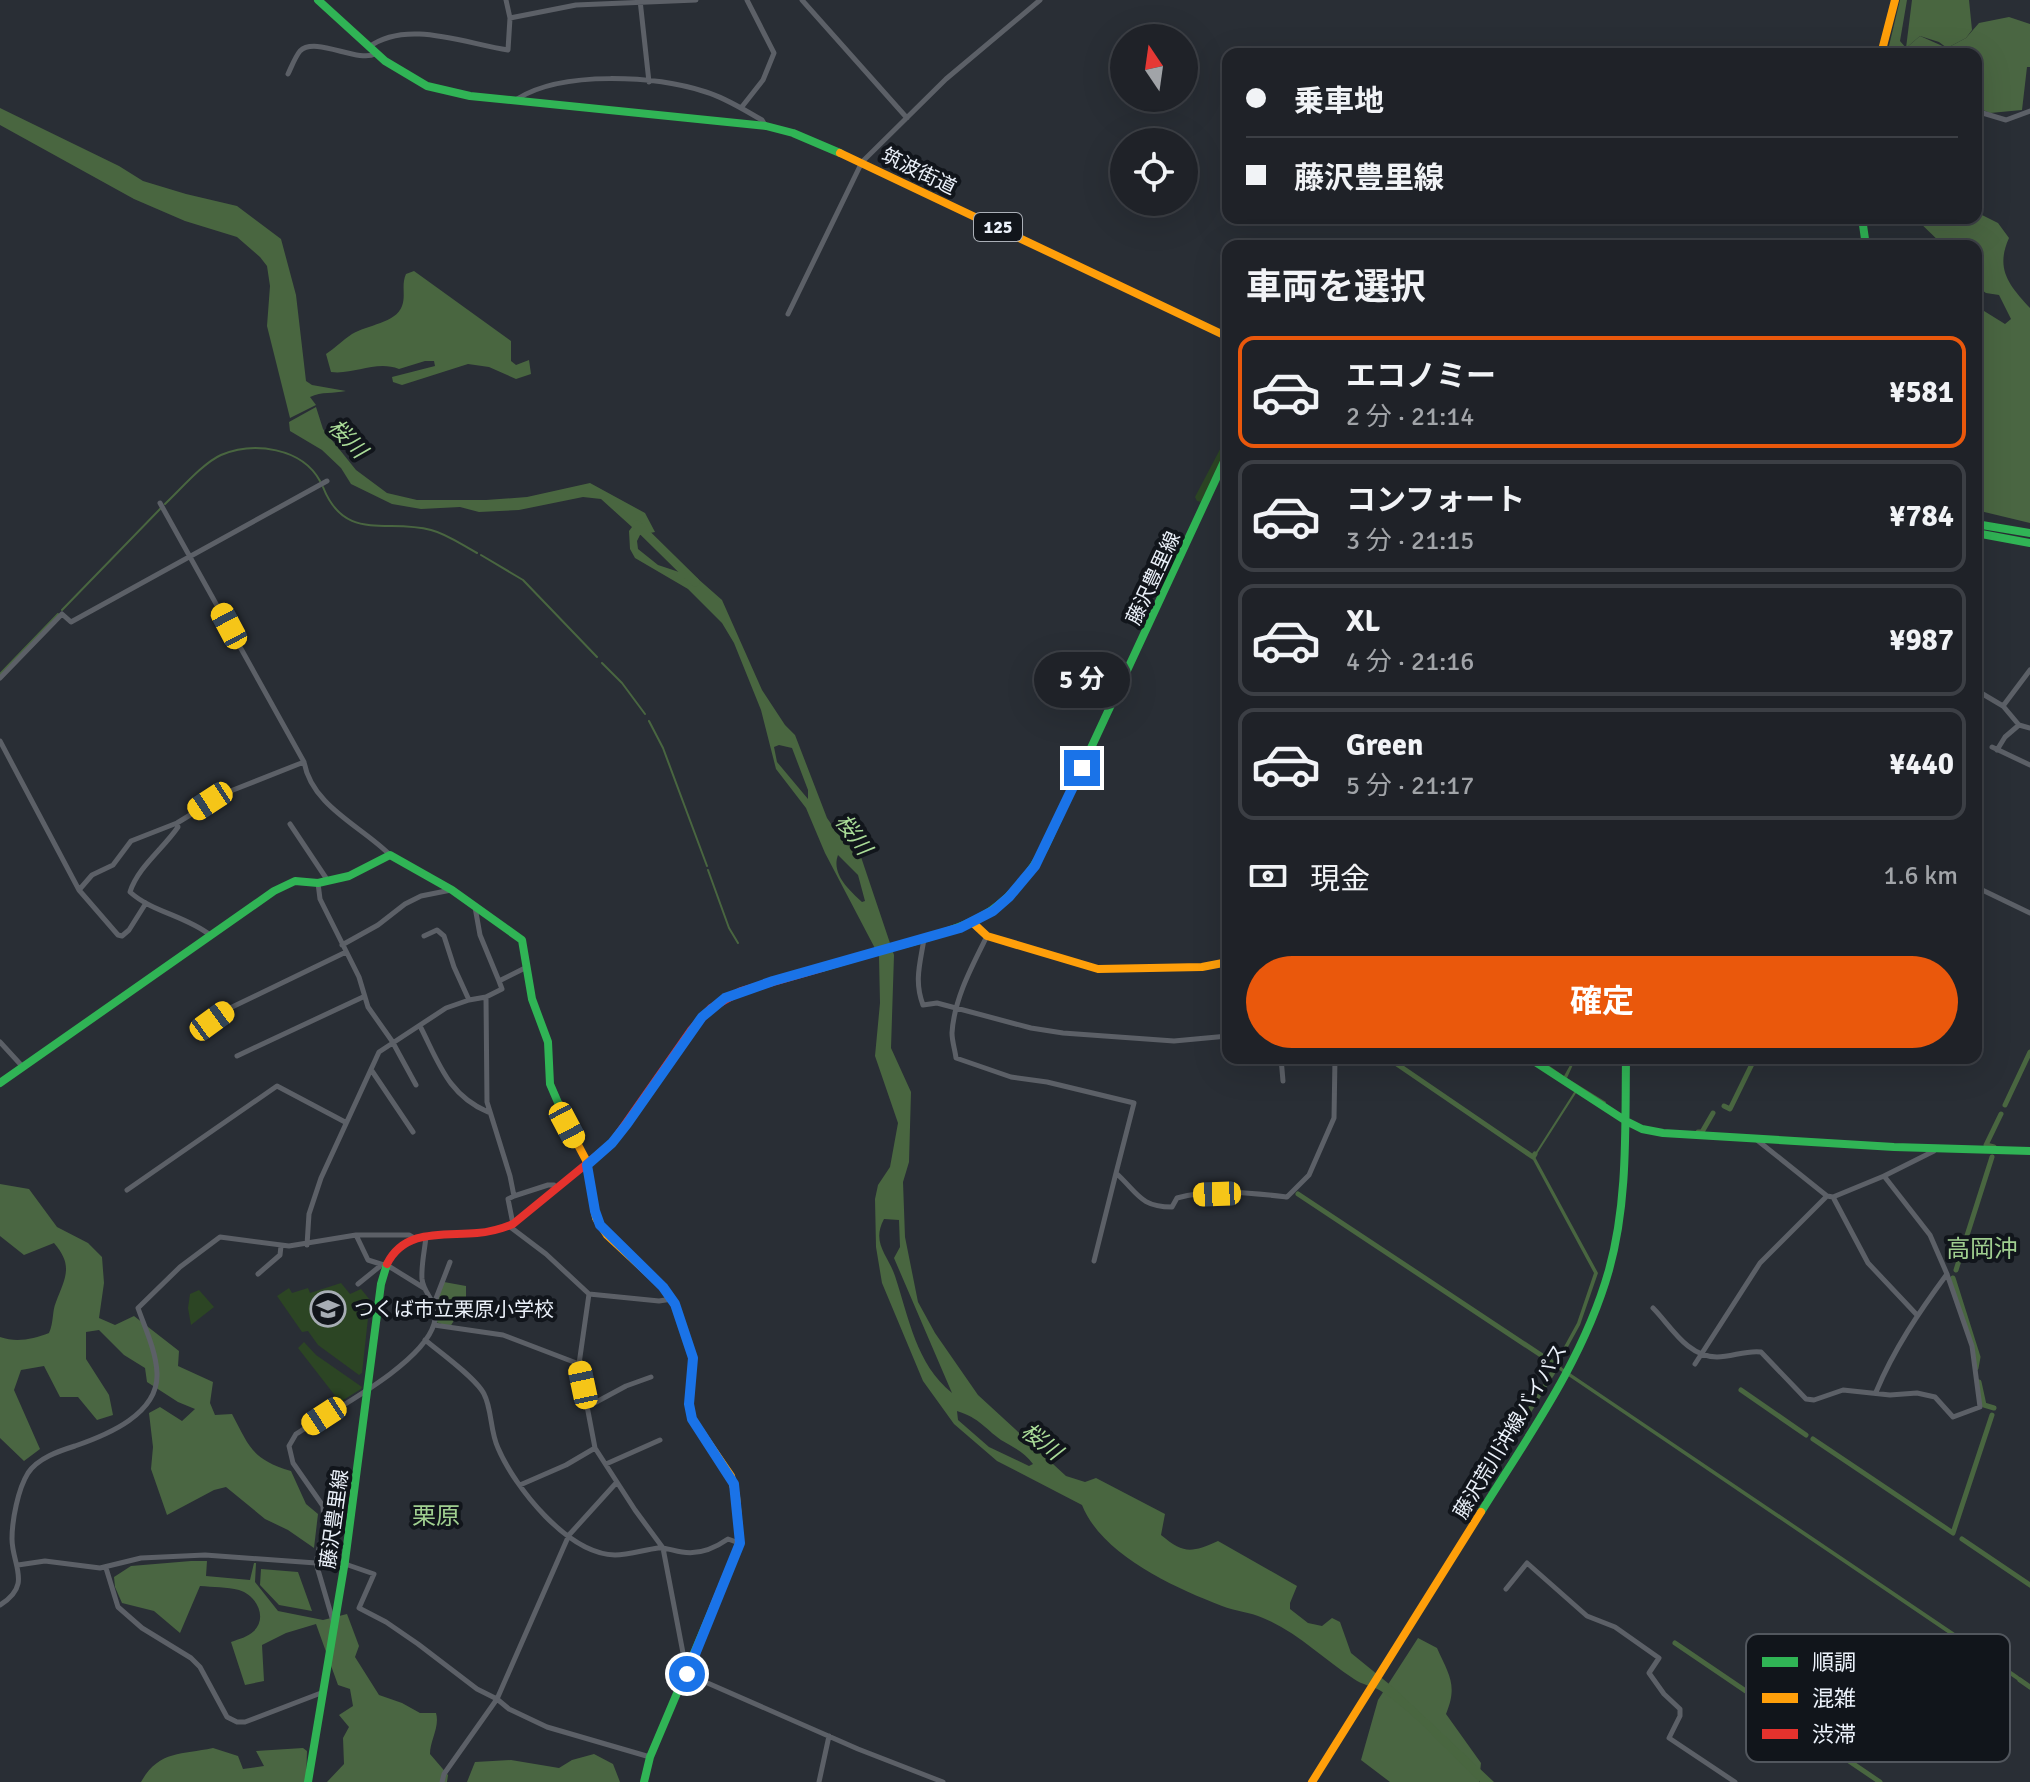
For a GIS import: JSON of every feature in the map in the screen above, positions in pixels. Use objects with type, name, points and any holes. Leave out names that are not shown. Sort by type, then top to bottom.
[{"type":"main road","name":"筑波街道","points":[[318,0],[374,47],[394,69],[427,86],[470,96],[766,126],[815,141],[1222,334]]},
{"type":"main road","points":[[1883,48],[1895,0]]},
{"type":"main road","name":"藤沢豊里線","points":[[308,1782],[345,1561],[382,1266],[394,1252],[414,1238],[483,1232],[511,1225],[612,1143],[702,1017],[733,994],[973,923],[1009,897],[1035,866],[1222,466]]},
{"type":"main road","points":[[1982,525],[2030,533]]},
{"type":"main road","points":[[1982,534],[2030,543]]},
{"type":"main road","points":[[0,1083],[240,913],[291,882],[323,882],[360,871],[390,855],[452,890],[522,940],[532,999],[548,1042],[550,1084],[587,1165],[600,1225],[672,1299],[693,1358],[689,1404],[692,1419],[734,1484],[740,1543],[650,1757],[644,1782]]},
{"type":"main road","points":[[973,923],[987,936],[1098,969],[1202,967],[1222,963]]},
{"type":"main road","points":[[1538,1064],[1626,1121],[1642,1129],[1663,1133],[1997,1152],[2030,1151]]},
{"type":"main road","name":"藤沢荒川沖線バイパス","points":[[1312,1782],[1564,1375],[1600,1300],[1621,1210],[1626,1064]]},
{"type":"street","points":[[288,74],[300,52],[307,48],[346,51],[365,57],[374,47],[404,34],[508,50],[510,18],[506,0]]},
{"type":"street","points":[[510,18],[576,5],[696,0]]},
{"type":"street","points":[[741,108],[763,80],[774,53],[747,0]]},
{"type":"street","points":[[802,0],[907,118]]},
{"type":"street","points":[[788,314],[862,162],[946,79],[1040,0]]},
{"type":"street","points":[[640,2],[649,82]]},
{"type":"street","name":"筑波街道","points":[[516,100],[563,82],[606,79],[649,82],[702,90],[741,108],[762,120],[766,126]]},
{"type":"street","points":[[1982,113],[2006,120],[2030,111]]},
{"type":"street","points":[[0,678],[62,614],[71,622],[327,481]]},
{"type":"street","points":[[160,503],[304,762],[310,782],[329,804],[390,855]]},
{"type":"street","points":[[2003,706],[2030,670]]},
{"type":"street","points":[[1982,694],[2003,706],[2019,725],[2030,728]]},
{"type":"street","points":[[2019,725],[1995,749],[2030,765]]},
{"type":"street","points":[[0,741],[79,890],[122,936],[146,903]]},
{"type":"street","points":[[79,890],[92,875],[113,865],[131,841],[177,823],[210,801],[304,762]]},
{"type":"street","points":[[177,823],[178,827],[169,840],[130,888],[132,894],[146,903],[188,920],[211,935]]},
{"type":"street","points":[[290,824],[323,882],[320,899],[359,977],[363,997],[416,1085]]},
{"type":"street","points":[[342,945],[378,925],[405,904],[421,896],[452,890]]},
{"type":"street","points":[[1982,890],[2030,913]]},
{"type":"street","points":[[307,1245],[309,1214],[345,1122],[379,1052],[446,1008],[486,997],[502,989],[480,935],[476,906]]},
{"type":"street","points":[[424,936],[437,930],[444,936],[469,1000]]},
{"type":"street","points":[[987,936],[970,968],[957,1007],[952,1035],[956,1058],[1011,1077],[1047,1082],[1134,1103],[1094,1261]]},
{"type":"street","points":[[922,939],[917,989],[923,1005],[937,1003],[1031,1028],[1063,1033],[1174,1041],[1222,1037]]},
{"type":"street","points":[[212,1021],[230,1008],[346,952]]},
{"type":"street","points":[[499,981],[525,968]]},
{"type":"street","points":[[237,1056],[363,997]]},
{"type":"street","points":[[486,997],[488,1112],[514,1196]]},
{"type":"street","points":[[420,1026],[451,1084],[469,1104],[488,1112]]},
{"type":"street","points":[[0,1042],[23,1067]]},
{"type":"street","points":[[1282,1064],[1283,1081]]},
{"type":"street","points":[[1116,1173],[1145,1203],[1158,1207],[1172,1207],[1177,1198],[1186,1195],[1217,1194],[1231,1190],[1287,1197],[1309,1175],[1334,1118],[1335,1064]]},
{"type":"street","points":[[372,1071],[413,1132]]},
{"type":"street","points":[[127,1190],[277,1086],[345,1122]]},
{"type":"street","points":[[1757,1140],[1830,1197],[1868,1263],[1917,1315]]},
{"type":"street","points":[[1695,1364],[1760,1263],[1830,1197],[1884,1176],[1938,1148]]},
{"type":"street","points":[[1653,1308],[1676,1336],[1702,1354],[1716,1358],[1761,1352],[1806,1399],[1814,1400],[1843,1390],[1890,1395],[1928,1394],[1943,1404],[1953,1417],[1980,1407],[1972,1346],[1947,1274],[1930,1235],[1884,1176]]},
{"type":"street","points":[[556,1189],[554,1185],[548,1185],[508,1199],[511,1225],[589,1294],[659,1301],[672,1299]]},
{"type":"street","points":[[356,1235],[368,1260],[425,1289]]},
{"type":"street","points":[[0,1605],[12,1596],[16,1588],[18,1565],[12,1536],[24,1479],[31,1468],[56,1452],[100,1437],[141,1411],[154,1395],[157,1372],[138,1308],[180,1267],[220,1237],[281,1246],[316,1244],[356,1235],[409,1235],[414,1238]]},
{"type":"street","points":[[426,1235],[422,1277],[425,1289],[435,1302]]},
{"type":"street","points":[[258,1274],[280,1255],[281,1246]]},
{"type":"street","points":[[334,1624],[316,1563],[325,1512],[293,1463],[289,1446],[296,1434],[407,1361],[434,1325],[435,1302],[450,1262]]},
{"type":"street","points":[[358,1284],[382,1266]]},
{"type":"street","points":[[1876,1392],[1893,1354],[1947,1274]]},
{"type":"street","points":[[589,1294],[579,1364],[595,1448],[663,1548],[687,1674],[927,1780],[943,1782]]},
{"type":"street","points":[[434,1325],[503,1335],[579,1364]]},
{"type":"street","points":[[425,1340],[483,1392],[497,1446],[520,1485],[540,1510],[584,1547],[618,1556],[663,1548],[686,1553],[718,1546],[728,1539],[740,1543]]},
{"type":"street","points":[[587,1407],[626,1386],[651,1377]]},
{"type":"street","points":[[606,1464],[660,1440]]},
{"type":"street","points":[[520,1485],[566,1465],[595,1448]]},
{"type":"street","points":[[442,1782],[444,1774],[497,1699],[569,1535],[617,1482]]},
{"type":"street","points":[[18,1565],[45,1561],[106,1568],[141,1558],[182,1555],[316,1563]]},
{"type":"street","points":[[345,1561],[348,1565],[374,1574],[359,1608],[386,1622],[477,1689],[547,1727],[650,1757]]},
{"type":"street","points":[[1506,1589],[1527,1563],[1587,1616],[1615,1627],[1659,1658],[1649,1673],[1680,1709],[1680,1716],[1669,1738],[1735,1782]]},
{"type":"street","points":[[106,1568],[118,1607],[142,1628],[191,1658],[200,1667],[227,1717],[245,1722],[321,1693]]},
{"type":"street","points":[[819,1782],[829,1736]]},
{"type":"shaded area","points":[[1900,0],[1907,0],[1900,41],[1906,48],[1888,48]]},
{"type":"shaded area","points":[[1912,0],[1969,0],[1972,30],[1966,38],[1947,48],[1920,36],[1906,48]]},
{"type":"shaded area","points":[[2009,17],[2030,24],[2030,67],[2027,67],[2022,110],[1990,113],[1982,110],[1982,48],[1947,48],[1966,38],[1979,23]]},
{"type":"shaded area","points":[[1920,36],[1947,48],[1906,48]]},
{"type":"shaded area","points":[[0,108],[119,166],[143,181],[237,206],[281,239],[296,295],[306,381],[312,385],[346,391],[310,397],[316,405],[290,418],[267,326],[270,286],[267,266],[260,257],[237,237],[185,221],[134,199],[0,125]]},
{"type":"shaded area","points":[[1982,215],[1998,223],[2009,238],[2003,259],[2006,276],[2030,308],[2030,523],[1982,511],[1982,310],[2005,324],[2011,319],[1999,295],[1982,290],[1982,240],[1938,240],[1921,224],[1982,224]]},
{"type":"shaded area","points":[[414,271],[511,341],[511,361],[516,365],[529,360],[531,374],[516,379],[489,367],[468,364],[402,385],[393,382],[392,377],[435,366],[434,361],[399,369],[382,366],[331,372],[326,354],[352,334],[399,312],[406,274]]},
{"type":"shaded area","points":[[316,407],[323,429],[356,470],[387,493],[417,500],[486,500],[527,497],[590,483],[645,513],[655,532],[640,535],[638,549],[658,565],[697,578],[722,600],[762,690],[795,735],[827,818],[841,838],[859,851],[894,955],[891,1048],[911,1092],[909,1162],[903,1182],[905,1237],[918,1302],[935,1333],[978,1395],[1066,1476],[1085,1482],[1096,1478],[1165,1514],[1161,1535],[1176,1546],[1188,1550],[1218,1541],[1297,1586],[1290,1609],[1308,1623],[1322,1626],[1332,1618],[1340,1622],[1351,1653],[1394,1688],[1494,1782],[1480,1782],[1395,1701],[1378,1689],[1360,1683],[1287,1631],[1258,1616],[1222,1606],[1182,1589],[1122,1554],[1105,1539],[1082,1505],[997,1461],[954,1424],[923,1381],[882,1283],[876,1247],[875,1199],[878,1185],[890,1167],[898,1123],[875,1056],[880,1003],[879,956],[825,853],[806,808],[776,769],[761,710],[734,643],[722,623],[688,589],[635,558],[630,549],[629,531],[632,527],[601,499],[583,497],[519,510],[479,512],[460,507],[421,509],[392,504],[351,484],[341,468],[322,450],[290,431],[289,422]],"holes":[[[774,747],[792,748],[808,790],[808,799],[777,762]],[[838,855],[858,875],[865,901],[862,902],[842,881],[836,862]],[[884,1219],[899,1220],[900,1247],[894,1258],[952,1393],[930,1368],[915,1339],[895,1276],[882,1249],[880,1227]],[[957,1411],[971,1417],[1033,1464],[1029,1466],[989,1447],[958,1420]]]},
{"type":"shaded area","points":[[1222,445],[1222,458],[1201,502],[1195,497]]},
{"type":"shaded area","points":[[1542,1064],[1564,1076],[1573,1064],[1567,1078],[1606,1102],[1605,1105],[1578,1090],[1535,1157],[1598,1273],[1580,1325],[1558,1365],[1956,1634],[1949,1634],[1558,1369],[1540,1397],[1537,1396],[1577,1323],[1594,1273],[1532,1158],[1576,1089]]},
{"type":"shaded area","points":[[0,1184],[29,1189],[57,1227],[88,1243],[102,1257],[104,1283],[99,1318],[115,1325],[134,1316],[179,1351],[178,1366],[213,1382],[210,1403],[215,1415],[232,1414],[243,1436],[260,1457],[291,1471],[306,1504],[318,1514],[314,1548],[265,1519],[226,1487],[214,1490],[167,1515],[151,1469],[153,1447],[149,1413],[160,1407],[182,1421],[195,1409],[147,1382],[145,1368],[124,1355],[99,1330],[86,1332],[86,1359],[109,1395],[113,1415],[97,1420],[78,1397],[60,1397],[44,1366],[21,1370],[14,1390],[40,1449],[24,1461],[0,1438],[0,1337],[25,1340],[49,1333],[66,1265],[54,1243],[24,1255],[0,1236]]},
{"type":"shaded area","points":[[444,1282],[466,1286],[466,1301],[450,1327],[436,1322],[437,1298]]},
{"type":"shaded area","points":[[341,1283],[350,1294],[361,1289],[370,1300],[362,1373],[359,1375],[318,1345],[308,1331],[302,1332],[277,1296],[289,1288],[292,1293],[308,1288],[310,1293]]},
{"type":"shaded area","points":[[199,1290],[214,1307],[191,1325],[188,1308],[190,1294]]},
{"type":"shaded area","points":[[304,1342],[361,1389],[340,1402],[298,1348]]},
{"type":"shaded area","points":[[207,1561],[206,1576],[250,1580],[256,1563],[255,1582],[278,1611],[323,1620],[347,1614],[359,1646],[355,1657],[379,1695],[420,1713],[436,1713],[437,1723],[430,1754],[448,1775],[447,1782],[327,1782],[344,1764],[343,1738],[349,1727],[339,1715],[353,1706],[350,1689],[338,1685],[316,1624],[286,1633],[262,1645],[264,1681],[245,1685],[231,1642],[252,1633],[258,1625],[260,1613],[255,1601],[245,1593],[230,1588],[200,1586],[180,1633],[154,1611],[122,1603],[114,1577],[131,1566]]},
{"type":"shaded area","points":[[261,1569],[298,1572],[312,1611],[279,1605],[260,1585]]},
{"type":"shaded area","points":[[1418,1638],[1437,1648],[1445,1666],[1452,1687],[1446,1714],[1481,1763],[1479,1782],[1390,1782],[1361,1760],[1378,1700]]},
{"type":"shaded area","points":[[2010,1670],[2022,1679],[2020,1682],[2010,1675]]},
{"type":"shaded area","points":[[213,1748],[238,1756],[243,1769],[264,1766],[256,1751],[303,1748],[307,1751],[306,1782],[141,1782],[163,1759]]},
{"type":"shaded area","points":[[594,1754],[613,1764],[620,1782],[467,1782],[475,1762],[511,1760],[559,1768],[572,1760]]},
{"type":"waterway","points":[[165,504],[199,470],[221,455],[234,451],[276,450],[302,461],[320,481]]},
{"type":"waterway","points":[[323,487],[332,504],[343,516],[355,522],[431,530],[477,553]]},
{"type":"waterway","points":[[62,610],[161,508]]},
{"type":"waterway","name":"桜川","points":[[637,525],[695,582]]},
{"type":"waterway","points":[[481,555],[523,580],[597,657]]},
{"type":"waterway","points":[[0,674],[58,614]]},
{"type":"waterway","points":[[602,663],[645,714]]},
{"type":"waterway","points":[[649,721],[663,748],[707,866]]},
{"type":"waterway","points":[[708,870],[729,928],[738,943]]},
{"type":"waterway","points":[[2005,1105],[2030,1052]]},
{"type":"waterway","points":[[1397,1064],[1533,1157],[1535,1154]]},
{"type":"waterway","points":[[1724,1106],[1730,1109],[1752,1064]]},
{"type":"waterway","points":[[1698,1132],[1702,1132],[1713,1113]]},
{"type":"waterway","points":[[1994,1147],[1986,1145],[2001,1114]]},
{"type":"waterway","points":[[1956,1270],[1992,1157]]},
{"type":"waterway","points":[[1298,1194],[1559,1367]]},
{"type":"waterway","points":[[1953,1278],[1978,1357],[1976,1368]]},
{"type":"waterway","points":[[1979,1382],[1984,1405],[1994,1408]]},
{"type":"waterway","points":[[1741,1390],[1806,1435]]},
{"type":"waterway","points":[[1515,1434],[1540,1393]]},
{"type":"waterway","points":[[1813,1439],[1953,1533],[1992,1415]]},
{"type":"waterway","points":[[1962,1539],[2030,1585]]},
{"type":"waterway","points":[[1675,1643],[1746,1691]]},
{"type":"waterway","points":[[2020,1680],[2030,1687]]},
{"type":"waterway","points":[[1851,1762],[1880,1782]]},
{"type":"traffic: fast","points":[[318,0],[385,61],[427,86],[470,96],[766,126],[793,133],[840,153]]},
{"type":"traffic: fast","points":[[1863,224],[1865,240]]},
{"type":"traffic: fast","points":[[822,968],[956,928],[990,911],[1019,886],[1045,847],[1222,466]]},
{"type":"traffic: fast","points":[[1982,525],[2030,533]]},
{"type":"traffic: fast","points":[[1982,534],[2030,543]]},
{"type":"traffic: fast","points":[[0,1083],[274,891],[295,881],[318,883],[349,876],[390,855],[452,890],[522,940],[532,999],[548,1042],[550,1084],[569,1128]]},
{"type":"traffic: fast","points":[[1538,1064],[1626,1121],[1642,1129],[1663,1133],[1894,1147],[2030,1151]]},
{"type":"traffic: fast","points":[[1481,1512],[1554,1396],[1585,1335],[1609,1270],[1620,1218],[1626,1064]]},
{"type":"traffic: fast","points":[[308,1782],[345,1561],[381,1284],[387,1264]]},
{"type":"traffic: fast","points":[[644,1782],[650,1757],[713,1608]]},
{"type":"traffic: slow","points":[[1883,48],[1895,0]]},
{"type":"traffic: slow","points":[[840,153],[1222,334]]},
{"type":"traffic: slow","points":[[973,923],[987,936],[1098,969],[1202,967],[1222,963]]},
{"type":"traffic: slow","points":[[569,1128],[586,1160],[596,1218],[607,1235],[663,1287],[675,1304],[693,1358],[689,1404],[692,1419],[731,1476],[740,1543],[713,1608]]},
{"type":"traffic: slow","points":[[1312,1782],[1481,1512]]},
{"type":"traffic: jam","points":[[387,1264],[395,1252],[415,1239],[486,1232],[513,1224],[612,1143],[691,1030],[711,1008],[741,991],[822,968]]},
{"type":"place","name":"つくば市立栗原小学校","points":[[328,1309]]},
{"type":"district","name":"高岡沖","points":[[1982,1249]]},
{"type":"district","name":"栗原","points":[[436,1516]]},
{"type":"route","points":[[687,1674],[740,1543],[734,1484],[692,1419],[689,1404],[693,1358],[675,1304],[663,1287],[600,1225],[596,1218],[587,1165],[612,1143],[627,1124],[691,1030],[725,998],[773,981],[960,928],[993,911],[1023,883],[1035,866],[1082,768]]}]
